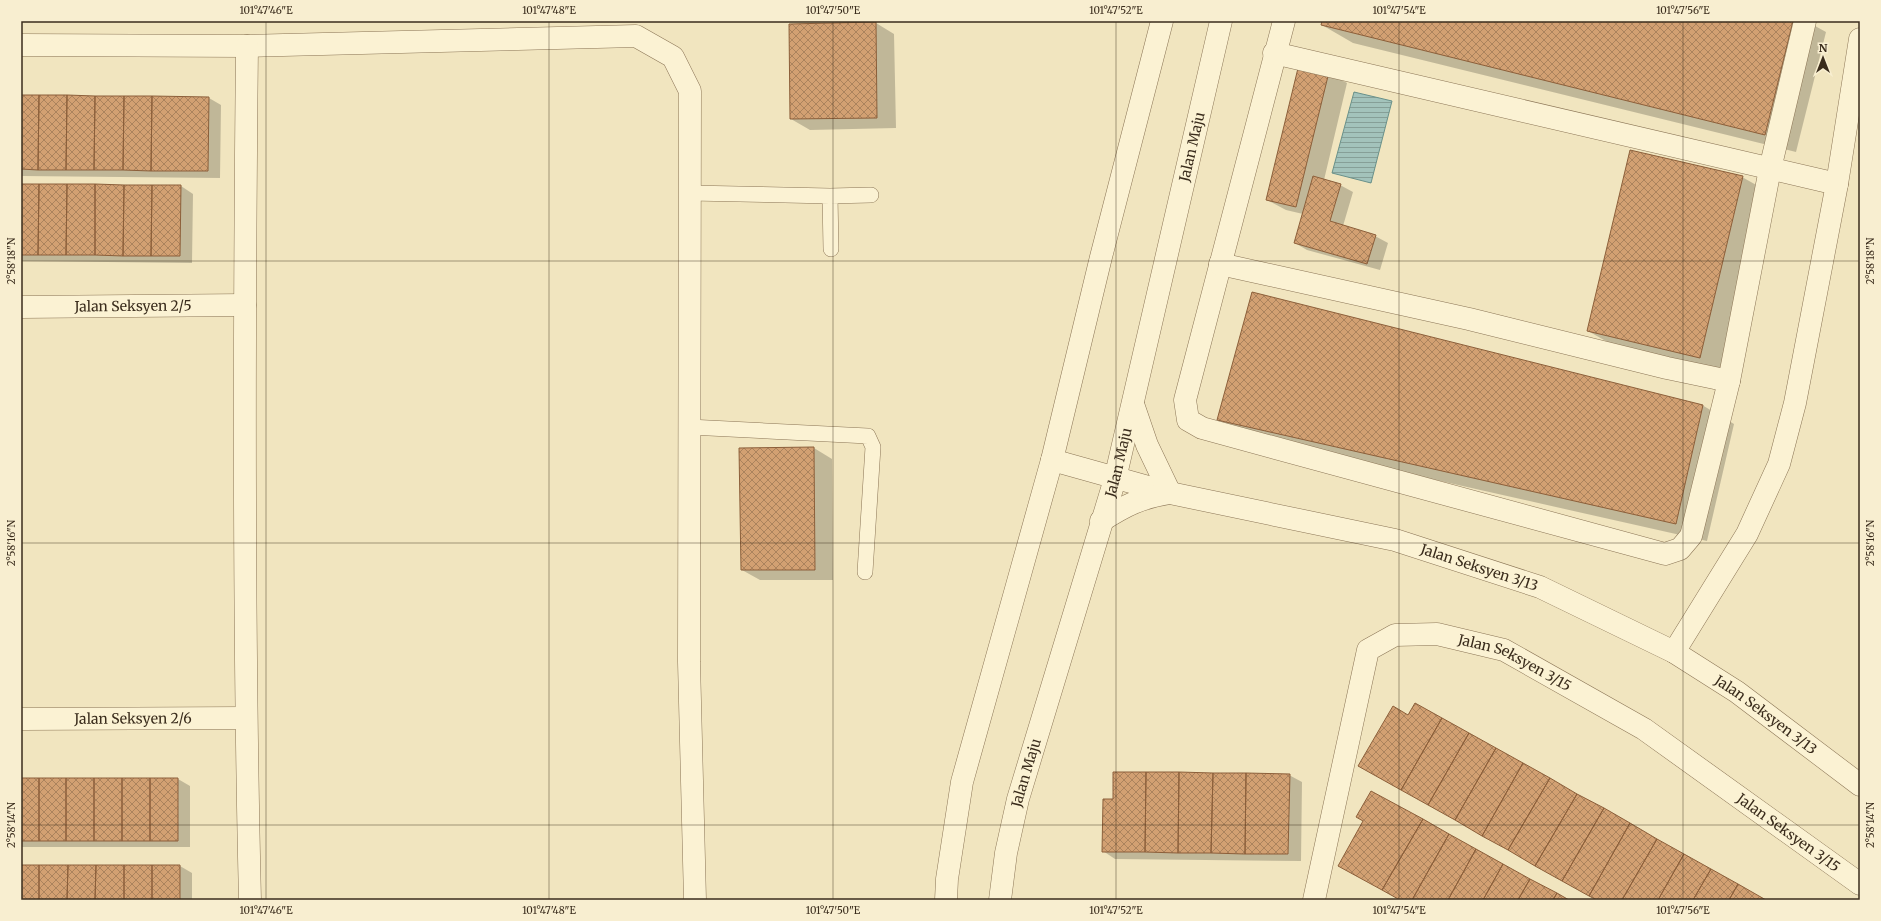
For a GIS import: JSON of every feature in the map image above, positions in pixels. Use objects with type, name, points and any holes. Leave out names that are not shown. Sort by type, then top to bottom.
[{"type":"street","points":[[946,900],[947,879],[962,782],[1052,460],[1101,257],[1162,21]]},
{"type":"street","name":"Jalan Maju","points":[[1000,900],[1006,853],[1018,799],[1101,521],[1115,479],[1221,21]]},
{"type":"street","points":[[1284,21],[1274,53],[1185,400],[1188,420],[1202,428],[1665,554],[1680,549],[1691,536],[1729,381],[1770,169],[1805,21]]},
{"type":"street","points":[[21,45],[247,46],[636,36],[674,57],[690,90],[689,662],[695,900]]},
{"type":"street","points":[[1674,652],[1747,534],[1779,464],[1795,403],[1837,184],[1860,39]]},
{"type":"street","points":[[247,46],[245,305],[246,718],[250,900]]},
{"type":"street","points":[[1274,53],[1837,184]]},
{"type":"street","points":[[1220,264],[1469,319],[1667,368],[1729,381]]},
{"type":"street","name":"Jalan Seksyen 2/5","points":[[21,307],[245,305]]},
{"type":"street","points":[[1101,521],[1117,511],[1146,497],[1170,493],[1147,445],[1133,404]]},
{"type":"street","name":"Jalan Seksyen 3/13","points":[[1052,460],[1115,479],[1170,493],[1395,540],[1540,587],[1674,652],[1737,692],[1860,785]]},
{"type":"street","name":"Jalan Seksyen 3/15","points":[[1314,900],[1368,650],[1395,635],[1437,634],[1504,650],[1644,729],[1860,884]]},
{"type":"street","name":"Jalan Seksyen 2/6","points":[[21,719],[246,718]]},
{"type":"street","points":[[1851,900],[1860,887]]},
{"type":"lane","points":[[690,193],[830,196],[871,195]]},
{"type":"lane","points":[[830,196],[831,249]]},
{"type":"lane","points":[[689,427],[868,436],[873,447],[865,572]]},
{"type":"water","points":[[1354,92],[1392,101],[1371,183],[1332,173]]},
{"type":"building","points":[[1322,21],[1793,21],[1765,135],[1321,25]]},
{"type":"building","points":[[876,22],[877,118],[790,119],[789,24]]},
{"type":"building","points":[[1299,64],[1329,72],[1296,207],[1266,200]]},
{"type":"building","points":[[21,95],[39,95],[38,170],[21,169]]},
{"type":"building","points":[[39,95],[67,95],[66,170],[38,170]]},
{"type":"building","points":[[67,95],[95,96],[94,170],[66,170]]},
{"type":"building","points":[[95,96],[124,96],[123,170],[94,170]]},
{"type":"building","points":[[124,96],[152,96],[151,171],[123,170]]},
{"type":"building","points":[[152,96],[209,97],[208,171],[151,171]]},
{"type":"building","points":[[1630,150],[1743,176],[1700,358],[1587,331]]},
{"type":"building","points":[[1313,176],[1341,184],[1330,221],[1376,235],[1367,264],[1294,243]]},
{"type":"building","points":[[21,184],[39,184],[38,255],[21,255]]},
{"type":"building","points":[[39,184],[67,184],[66,255],[38,255]]},
{"type":"building","points":[[67,184],[95,184],[95,255],[66,255]]},
{"type":"building","points":[[95,184],[124,185],[123,256],[95,255]]},
{"type":"building","points":[[124,185],[152,185],[151,256],[123,256]]},
{"type":"building","points":[[152,185],[181,185],[180,256],[151,256]]},
{"type":"building","points":[[1252,292],[1703,405],[1676,524],[1217,420]]},
{"type":"building","points":[[814,447],[815,570],[741,570],[739,448]]},
{"type":"building","points":[[1415,703],[1442,718],[1401,790],[1358,766],[1393,706],[1408,715]]},
{"type":"building","points":[[1442,718],[1469,733],[1428,805],[1401,790]]},
{"type":"building","points":[[1469,733],[1496,748],[1455,820],[1428,805]]},
{"type":"building","points":[[1496,748],[1523,763],[1482,836],[1455,820]]},
{"type":"building","points":[[1523,763],[1550,778],[1508,850],[1482,836]]},
{"type":"building","points":[[1113,772],[1146,772],[1145,852],[1102,852],[1103,799],[1113,799]]},
{"type":"building","points":[[1146,772],[1179,772],[1178,853],[1145,852]]},
{"type":"building","points":[[1179,772],[1213,773],[1211,853],[1178,853]]},
{"type":"building","points":[[1213,773],[1246,773],[1245,854],[1211,853]]},
{"type":"building","points":[[1246,773],[1290,774],[1288,854],[1245,854]]},
{"type":"building","points":[[21,778],[39,778],[39,841],[21,841]]},
{"type":"building","points":[[39,778],[66,778],[66,841],[39,841]]},
{"type":"building","points":[[66,778],[94,778],[94,841],[66,841]]},
{"type":"building","points":[[94,778],[122,778],[122,841],[94,841]]},
{"type":"building","points":[[122,778],[150,778],[150,841],[122,841]]},
{"type":"building","points":[[150,778],[178,778],[178,841],[150,841]]},
{"type":"building","points":[[1550,778],[1577,794],[1535,866],[1508,850]]},
{"type":"building","points":[[1371,791],[1423,819],[1382,890],[1338,866],[1363,821],[1356,817]]},
{"type":"building","points":[[1577,794],[1604,808],[1562,881],[1535,866]]},
{"type":"building","points":[[1604,808],[1630,823],[1589,896],[1562,881]]},
{"type":"building","points":[[1423,819],[1449,834],[1412,900],[1400,900],[1382,890]]},
{"type":"building","points":[[1630,823],[1657,839],[1622,900],[1597,900],[1589,896]]},
{"type":"building","points":[[1449,834],[1476,849],[1448,900],[1412,900]]},
{"type":"building","points":[[1657,839],[1684,854],[1658,900],[1622,900]]},
{"type":"building","points":[[1476,849],[1503,864],[1483,900],[1448,900]]},
{"type":"building","points":[[1684,854],[1711,869],[1693,900],[1658,900]]},
{"type":"building","points":[[1503,864],[1530,879],[1518,900],[1483,900]]},
{"type":"building","points":[[21,865],[39,865],[39,900],[21,900]]},
{"type":"building","points":[[39,865],[68,865],[67,900],[39,900]]},
{"type":"building","points":[[68,865],[96,865],[95,900],[67,900]]},
{"type":"building","points":[[96,865],[124,865],[124,900],[95,900]]},
{"type":"building","points":[[124,865],[152,865],[152,900],[124,900]]},
{"type":"building","points":[[152,865],[180,865],[180,900],[152,900]]},
{"type":"building","points":[[1711,869],[1738,884],[1729,900],[1693,900]]},
{"type":"building","points":[[1530,879],[1557,893],[1553,900],[1518,900]]},
{"type":"building","points":[[1738,884],[1766,900],[1729,900]]},
{"type":"building","points":[[1557,893],[1569,900],[1553,900]]}]
